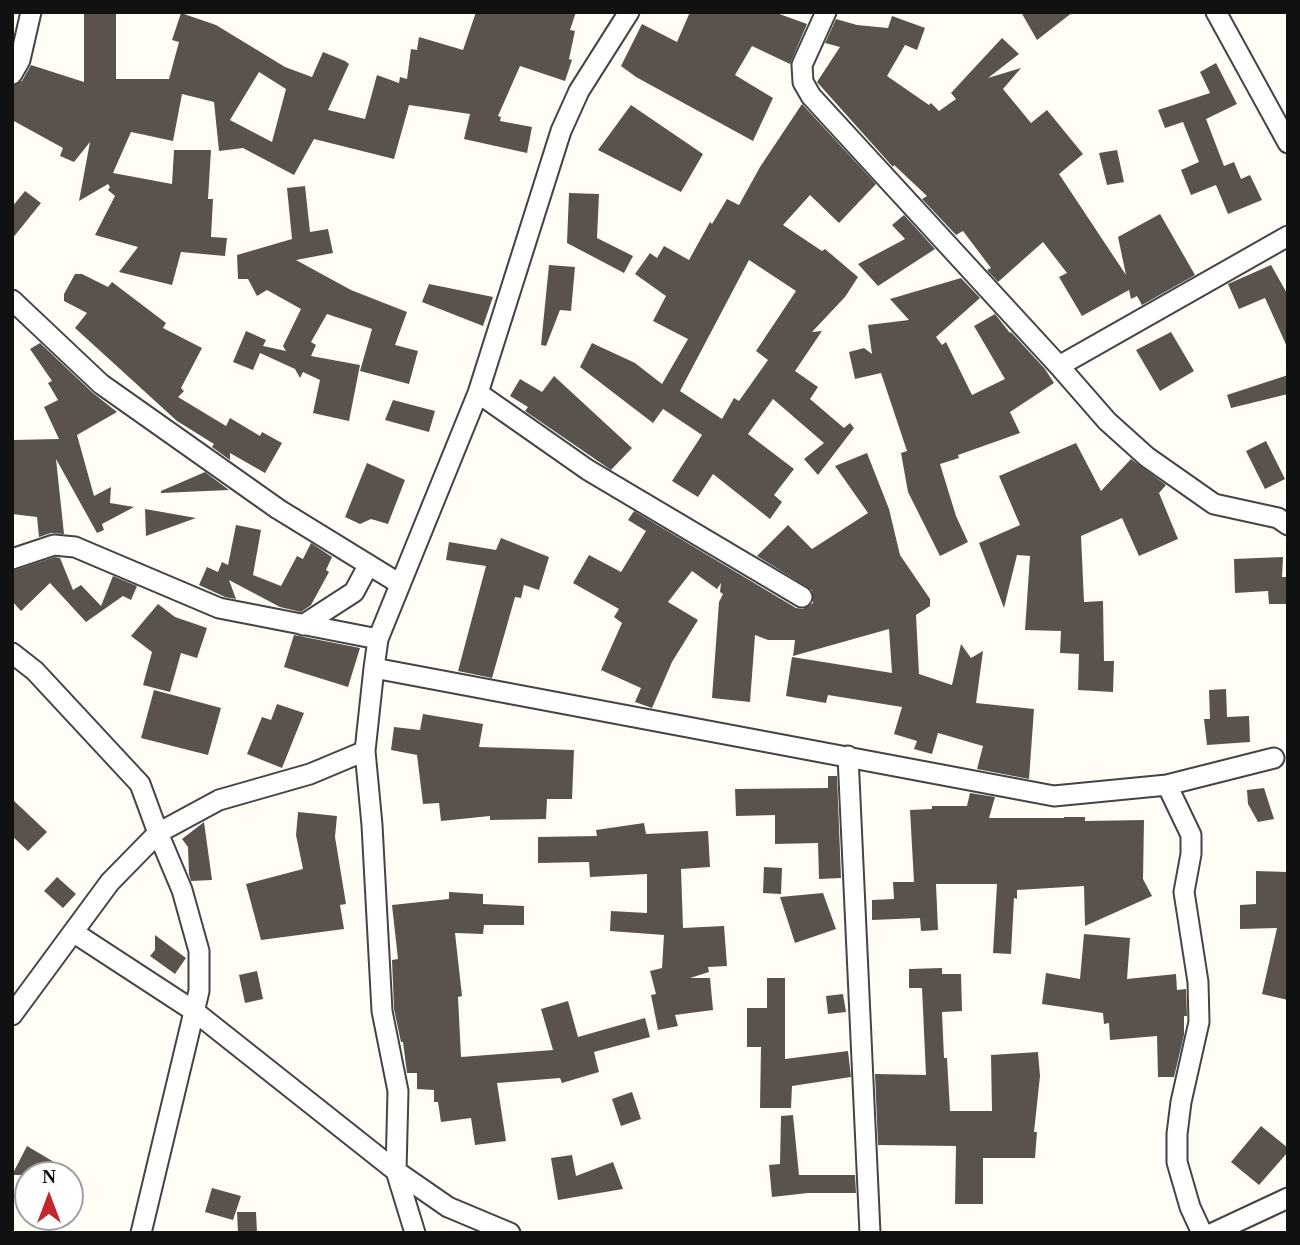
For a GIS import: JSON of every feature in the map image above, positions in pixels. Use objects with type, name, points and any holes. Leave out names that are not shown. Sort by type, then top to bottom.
[{"type":"street","points":[[12,74],[20,60],[31,12]]},
{"type":"street","points":[[415,1233],[396,1171],[398,1091],[382,1011],[372,825],[365,751],[378,639],[478,393],[561,131],[579,91],[629,12]]},
{"type":"street","points":[[826,12],[802,65],[803,82],[811,96],[1107,421],[1147,457],[1214,504],[1278,518],[1288,525]]},
{"type":"street","points":[[1216,12],[1283,119],[1288,143]]},
{"type":"street","points":[[1059,366],[1288,236]]},
{"type":"street","points":[[12,300],[101,384],[278,509],[400,584]]},
{"type":"street","points":[[478,393],[588,470],[802,597]]},
{"type":"street","points":[[12,559],[54,545],[75,547],[219,608],[378,639]]},
{"type":"street","points":[[303,625],[354,592],[368,566]]},
{"type":"street","points":[[12,653],[35,671],[140,784],[182,890],[199,951],[199,991],[141,1233]]},
{"type":"street","points":[[374,668],[1054,796],[1167,785],[1274,758]]},
{"type":"street","points":[[12,1016],[110,882],[158,833],[219,800],[310,774],[365,751]]},
{"type":"street","points":[[848,756],[870,1233]]},
{"type":"street","points":[[1167,785],[1191,835],[1191,854],[1184,892],[1198,982],[1199,1022],[1181,1102],[1177,1162],[1190,1207],[1202,1233]]},
{"type":"street","points":[[73,932],[194,1011],[396,1171],[448,1207],[510,1233]]},
{"type":"street","points":[[1213,1233],[1288,1198]]},
{"type":"building","points":[[84,12],[116,12],[116,79],[169,79],[179,42],[172,40],[181,13],[216,25],[285,67],[312,77],[323,52],[345,61],[349,64],[328,110],[365,119],[377,75],[399,83],[400,77],[407,79],[411,49],[417,50],[419,37],[463,50],[476,12],[576,12],[570,30],[575,31],[569,59],[572,60],[565,81],[520,66],[498,116],[501,117],[500,121],[532,127],[527,153],[464,139],[470,114],[409,105],[394,159],[314,139],[294,175],[243,148],[219,151],[214,102],[182,94],[173,141],[131,132],[113,173],[172,184],[174,150],[211,150],[208,199],[213,199],[211,237],[227,238],[225,256],[181,252],[172,285],[119,272],[138,247],[95,235],[115,196],[108,190],[108,184],[79,201],[90,142],[74,162],[60,156],[63,148],[12,120],[12,86],[22,81],[31,65],[84,82]],"holes":[[[259,72],[286,89],[272,142],[230,120]]]},
{"type":"building","points":[[690,12],[774,12],[807,24],[790,64],[752,46],[735,75],[773,98],[753,141],[636,77],[621,66],[642,24],[677,42]]},
{"type":"building","points":[[1021,12],[1073,12],[1037,40]]},
{"type":"building","points":[[892,16],[925,28],[917,50],[905,45],[887,76],[929,105],[931,103],[939,111],[956,99],[951,93],[1002,38],[1019,54],[988,78],[1021,68],[1003,89],[1031,123],[1047,110],[1083,154],[1059,174],[1126,275],[1118,237],[1160,214],[1195,275],[1142,305],[1137,296],[1131,299],[1129,290],[1082,316],[1059,277],[1067,273],[1043,242],[998,282],[987,270],[991,268],[963,231],[956,235],[922,199],[927,196],[894,165],[893,167],[817,82],[840,47],[825,43],[836,19],[857,25],[888,28]]},
{"type":"building","points":[[1216,63],[1237,104],[1206,119],[1224,166],[1234,162],[1241,179],[1250,175],[1262,200],[1228,214],[1216,185],[1191,195],[1181,170],[1199,162],[1183,122],[1165,128],[1158,110],[1210,93],[1200,72]]},
{"type":"building","points":[[802,104],[876,184],[839,223],[810,195],[783,225],[822,251],[825,249],[858,277],[845,297],[812,332],[822,331],[795,371],[818,387],[810,399],[844,428],[850,423],[854,428],[818,475],[804,459],[824,443],[773,399],[748,434],[794,469],[774,495],[782,502],[770,519],[713,474],[698,497],[672,481],[702,435],[663,409],[653,423],[580,367],[592,343],[635,363],[662,384],[688,339],[653,321],[666,296],[635,274],[650,253],[657,258],[664,246],[689,260],[710,222],[712,224],[727,199],[739,205],[760,167]],"holes":[[[749,260],[796,291],[756,351],[768,360],[739,401],[734,398],[722,419],[680,391]]]},
{"type":"building","points":[[631,105],[703,154],[681,192],[598,150]]},
{"type":"building","points":[[1117,150],[1124,182],[1107,185],[1099,153]]},
{"type":"building","points":[[305,186],[310,232],[328,229],[333,253],[296,260],[351,290],[407,312],[395,345],[418,351],[409,384],[360,371],[372,329],[327,314],[311,342],[316,345],[311,356],[360,365],[349,421],[313,413],[320,380],[303,372],[300,378],[295,369],[260,353],[253,370],[233,362],[246,331],[266,340],[263,346],[286,351],[283,346],[301,309],[267,290],[257,296],[248,279],[238,279],[237,255],[292,239],[287,188]]},
{"type":"building","points":[[25,191],[41,203],[12,239],[12,207]]},
{"type":"building","points":[[569,193],[599,194],[597,238],[633,256],[624,273],[567,243]]},
{"type":"building","points":[[904,215],[935,249],[878,286],[858,264],[905,239],[892,225]]},
{"type":"building","points":[[549,265],[575,267],[571,311],[560,310],[546,346],[541,345]]},
{"type":"building","points":[[1271,265],[1288,295],[1288,349],[1265,298],[1239,309],[1228,284]]},
{"type":"building","points":[[75,274],[82,274],[108,287],[112,282],[166,323],[163,328],[202,348],[181,388],[184,391],[178,397],[226,426],[230,418],[260,436],[262,432],[282,443],[265,473],[230,453],[230,460],[212,447],[214,444],[177,421],[75,328],[87,313],[64,301],[64,294]]},
{"type":"building","points":[[961,278],[980,298],[936,337],[942,345],[946,342],[972,395],[1005,379],[974,326],[995,314],[1045,369],[1054,383],[1010,412],[1020,433],[940,464],[956,516],[968,542],[940,556],[908,492],[901,453],[907,451],[881,373],[855,379],[849,352],[864,348],[872,354],[868,325],[909,320],[890,299]]},
{"type":"building","points":[[429,284],[493,297],[483,326],[422,302]]},
{"type":"building","points":[[1171,332],[1194,371],[1160,391],[1136,350]]},
{"type":"building","points":[[40,343],[117,412],[77,435],[94,496],[111,487],[110,503],[134,507],[102,524],[104,530],[97,533],[56,459],[64,534],[51,533],[39,537],[37,517],[12,514],[13,440],[59,439],[44,407],[58,400],[48,383],[52,381],[30,349]]},
{"type":"building","points":[[1288,375],[1288,394],[1231,408],[1227,395]]},
{"type":"building","points":[[554,376],[632,448],[611,470],[525,411],[528,407],[510,396],[520,379],[542,392]]},
{"type":"building","points":[[393,400],[435,411],[429,432],[385,420]]},
{"type":"building","points":[[1266,441],[1285,479],[1265,489],[1246,451]]},
{"type":"building","points":[[1076,443],[1101,491],[1131,459],[1166,485],[1159,493],[1178,539],[1139,556],[1122,518],[1081,536],[1084,602],[1103,601],[1104,661],[1114,661],[1113,692],[1078,690],[1079,654],[1060,653],[1061,631],[1025,630],[1030,556],[1017,555],[1004,608],[979,543],[1020,525],[999,476]]},
{"type":"building","points":[[867,453],[889,509],[900,555],[930,599],[930,606],[916,615],[919,674],[952,685],[961,644],[971,658],[983,651],[976,703],[1034,709],[1029,779],[977,769],[983,746],[938,733],[932,754],[914,749],[917,741],[894,734],[902,707],[828,695],[826,703],[786,696],[792,657],[892,673],[889,629],[793,656],[795,640],[768,640],[755,635],[750,702],[712,698],[719,602],[723,594],[720,592],[721,583],[717,589],[692,571],[668,602],[698,620],[672,662],[652,708],[635,702],[641,688],[601,670],[622,623],[614,617],[619,609],[573,583],[589,555],[621,572],[646,531],[628,520],[634,511],[796,608],[803,609],[813,603],[812,590],[757,556],[788,525],[812,549],[868,513],[835,466]]},
{"type":"building","points":[[367,463],[405,480],[388,524],[371,519],[360,524],[345,517]]},
{"type":"building","points":[[205,472],[229,490],[161,493],[161,491]]},
{"type":"building","points":[[145,509],[196,518],[146,536]]},
{"type":"building","points":[[236,525],[261,530],[253,575],[281,586],[297,556],[303,559],[311,543],[332,557],[326,570],[329,572],[311,605],[301,612],[280,607],[229,580],[236,599],[199,585],[207,567],[218,572],[222,562],[228,565]]},
{"type":"building","points":[[501,538],[549,557],[539,590],[524,585],[521,598],[515,597],[492,678],[458,671],[486,566],[446,560],[449,542],[496,550]]},
{"type":"building","points":[[55,557],[60,558],[73,590],[81,585],[101,606],[113,576],[137,586],[131,600],[123,596],[86,622],[50,583],[21,611],[12,601],[12,571]]},
{"type":"building","points":[[1283,557],[1282,577],[1288,577],[1288,604],[1269,604],[1268,591],[1235,593],[1234,559]]},
{"type":"building","points":[[158,604],[175,617],[207,628],[197,658],[181,653],[170,692],[143,685],[152,652],[131,636]]},
{"type":"building","points":[[294,635],[360,648],[348,687],[284,667]]},
{"type":"building","points":[[1226,689],[1227,717],[1249,716],[1250,742],[1207,745],[1204,719],[1210,719],[1209,690]]},
{"type":"building","points":[[154,690],[221,708],[208,755],[141,738]]},
{"type":"building","points":[[277,704],[304,713],[282,768],[247,754],[262,717],[271,720]]},
{"type":"building","points":[[423,714],[483,724],[479,747],[574,750],[572,799],[547,799],[546,819],[490,820],[490,816],[441,821],[439,803],[423,804],[417,755],[391,750],[394,727],[420,730]]},
{"type":"building","points":[[828,776],[837,776],[841,878],[819,879],[818,843],[775,844],[775,815],[736,816],[735,789],[828,788]]},
{"type":"building","points":[[1264,788],[1274,819],[1258,822],[1248,804],[1247,790]]},
{"type":"building","points":[[970,793],[995,797],[989,818],[1085,817],[1085,821],[1144,820],[1143,879],[1152,896],[1085,926],[1084,886],[1017,890],[1017,899],[1014,898],[1011,954],[993,953],[997,884],[936,884],[938,930],[921,931],[920,918],[872,920],[872,900],[894,899],[893,882],[914,882],[910,810],[932,809],[932,806],[967,806]]},
{"type":"building","points":[[12,799],[47,832],[28,851],[12,836]]},
{"type":"building","points":[[298,812],[337,816],[335,837],[346,904],[340,905],[344,929],[261,940],[246,884],[303,869],[296,835]]},
{"type":"building","points":[[204,822],[212,880],[191,881],[188,847],[182,839]]},
{"type":"building","points":[[644,823],[646,834],[708,831],[710,867],[681,869],[683,928],[724,926],[727,966],[708,967],[709,972],[690,978],[710,978],[713,1010],[675,1015],[678,1026],[658,1030],[651,995],[656,994],[650,971],[662,968],[664,935],[610,931],[611,911],[647,913],[647,874],[590,877],[589,862],[538,863],[538,837],[597,836],[596,830]]},
{"type":"building","points":[[764,867],[782,868],[781,894],[763,893]]},
{"type":"building","points":[[1256,871],[1288,872],[1288,1000],[1262,994],[1277,928],[1240,929],[1240,905],[1256,904]]},
{"type":"building","points":[[57,877],[76,894],[63,908],[44,891]]},
{"type":"building","points":[[449,892],[483,894],[483,904],[524,906],[524,925],[484,925],[483,934],[455,933],[462,996],[458,997],[461,1057],[553,1050],[541,1009],[568,1001],[578,1037],[645,1018],[650,1037],[594,1052],[599,1072],[562,1083],[560,1078],[497,1083],[506,1141],[475,1145],[471,1118],[441,1122],[438,1102],[434,1102],[434,1090],[417,1089],[417,1073],[407,1073],[403,1042],[394,1009],[392,960],[398,959],[392,905],[449,899]]},
{"type":"building","points":[[823,893],[836,929],[795,943],[780,897]]},
{"type":"building","points":[[1084,934],[1130,938],[1127,979],[1176,974],[1177,990],[1186,989],[1187,1016],[1184,1016],[1184,1035],[1174,1077],[1158,1077],[1157,1036],[1110,1040],[1109,1023],[1104,1024],[1103,1013],[1042,1004],[1046,973],[1080,979]]},
{"type":"building","points":[[155,935],[186,958],[175,974],[150,956],[155,950]]},
{"type":"building","points":[[942,968],[942,974],[961,974],[962,1011],[942,1012],[950,1111],[992,1111],[991,1055],[1038,1052],[1040,1076],[1034,1132],[1037,1132],[1035,1158],[983,1158],[983,1204],[955,1204],[956,1146],[878,1145],[875,1074],[926,1075],[922,988],[909,988],[909,969]]},
{"type":"building","points":[[257,971],[263,999],[245,1003],[239,975]]},
{"type":"building","points":[[767,978],[785,978],[785,1059],[848,1051],[851,1077],[792,1086],[791,1108],[760,1108],[761,1047],[747,1047],[747,1008],[767,1008]]},
{"type":"building","points":[[843,994],[846,1012],[828,1014],[826,996]]},
{"type":"building","points":[[632,1092],[641,1119],[621,1126],[612,1099]]},
{"type":"building","points":[[793,1115],[799,1175],[855,1175],[856,1193],[808,1193],[772,1197],[769,1165],[780,1164],[781,1116]]},
{"type":"building","points":[[1261,1126],[1288,1148],[1288,1152],[1259,1185],[1231,1162]]},
{"type":"building","points":[[27,1146],[52,1161],[19,1161]]},
{"type":"building","points":[[572,1155],[576,1176],[613,1162],[623,1189],[558,1200],[551,1158]]},
{"type":"building","points":[[212,1188],[241,1196],[233,1220],[205,1212]]},
{"type":"building","points":[[237,1212],[256,1212],[257,1233],[238,1233]]}]
